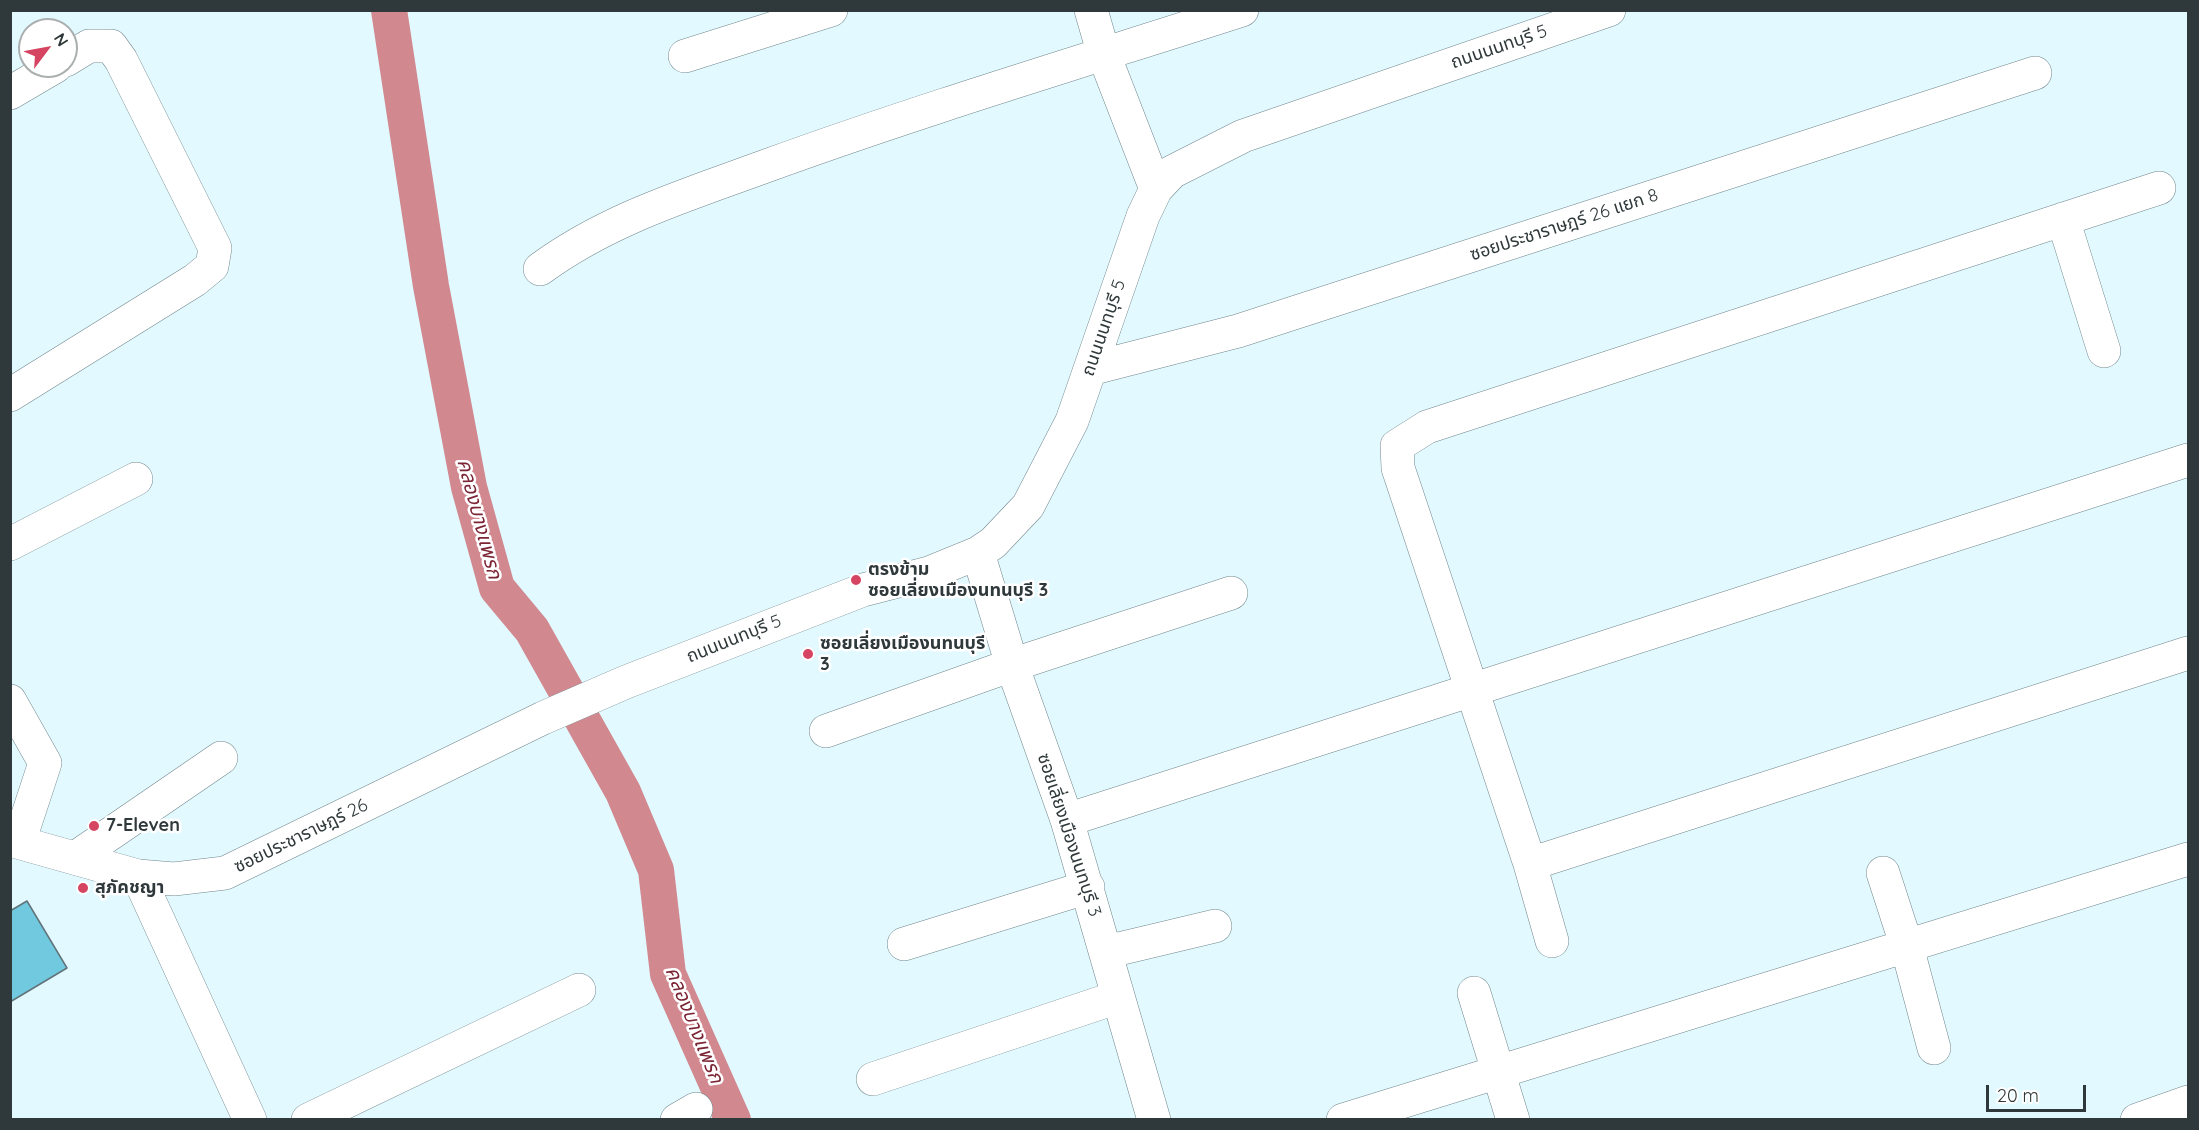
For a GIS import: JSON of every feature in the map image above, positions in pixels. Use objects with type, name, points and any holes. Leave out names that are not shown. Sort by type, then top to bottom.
[{"type":"street","points":[[685,56],[831,10]]},
{"type":"street","points":[[1091,10],[1104,55],[1156,189]]},
{"type":"street","points":[[540,269],[569,247],[623,219],[877,126],[1242,10]]},
{"type":"street","name":"ถนนนนทบุรี 5","points":[[543,718],[626,682],[863,590],[929,573],[978,553],[993,543],[1028,506],[1072,421],[1143,216],[1156,189],[1172,172],[1243,136],[1610,10]]},
{"type":"street","points":[[10,395],[195,280],[212,266],[215,248],[121,60],[111,46],[89,46],[78,53]]},
{"type":"street","name":"ซอยประชาราษฎร์ 26 แยก 8","points":[[1090,369],[1238,331],[2035,73]]},
{"type":"street","points":[[10,93],[36,78]]},
{"type":"street","points":[[1552,941],[1530,864],[1474,690],[1398,468],[1398,446],[1427,427],[2159,188]]},
{"type":"street","points":[[2063,219],[2104,351]]},
{"type":"street","points":[[1067,820],[2188,460]]},
{"type":"street","points":[[10,544],[136,479]]},
{"type":"street","name":"ซอยเลี่ยงเมืองนนทบุรี 3","points":[[978,553],[1012,665],[1067,820],[1088,887],[1154,1119]]},
{"type":"street","points":[[826,731],[1012,665],[1230,593]]},
{"type":"street","points":[[1530,864],[2188,653]]},
{"type":"street","points":[[10,701],[45,763],[15,841]]},
{"type":"street","name":"ซอยประชาราษฎร์ 26","points":[[15,841],[138,876],[174,879],[225,873],[543,718]]},
{"type":"street","points":[[75,858],[221,759]]},
{"type":"street","points":[[1343,1119],[2188,859]]},
{"type":"street","points":[[1883,873],[1907,947],[1934,1048]]},
{"type":"street","points":[[138,876],[250,1119]]},
{"type":"street","points":[[904,944],[1088,887]]},
{"type":"street","points":[[1106,952],[1215,926]]},
{"type":"street","points":[[308,1119],[579,990]]},
{"type":"street","points":[[1474,993],[1513,1119]]},
{"type":"street","points":[[873,1079],[1118,997]]},
{"type":"street","points":[[2138,1119],[2188,1102]]},
{"type":"building","points":[[27,901],[67,968],[10,1002],[10,911]]},
{"type":"waterway","name":"คลองบางแพรก","points":[[389,10],[431,286],[469,487],[497,588],[532,630],[623,792],[656,870],[668,974],[733,1120]]},
{"type":"place","name":"ตรงข้าม ซอยเลี่ยงเมืองนทนบุรี 3","points":[[856,580]]},
{"type":"place","name":"ซอยเลี่ยงเมืองนทนบุรี 3","points":[[808,654]]},
{"type":"place","name":"7-Eleven","points":[[94,826]]},
{"type":"place","name":"สุภัคชญา","points":[[83,888]]}]
